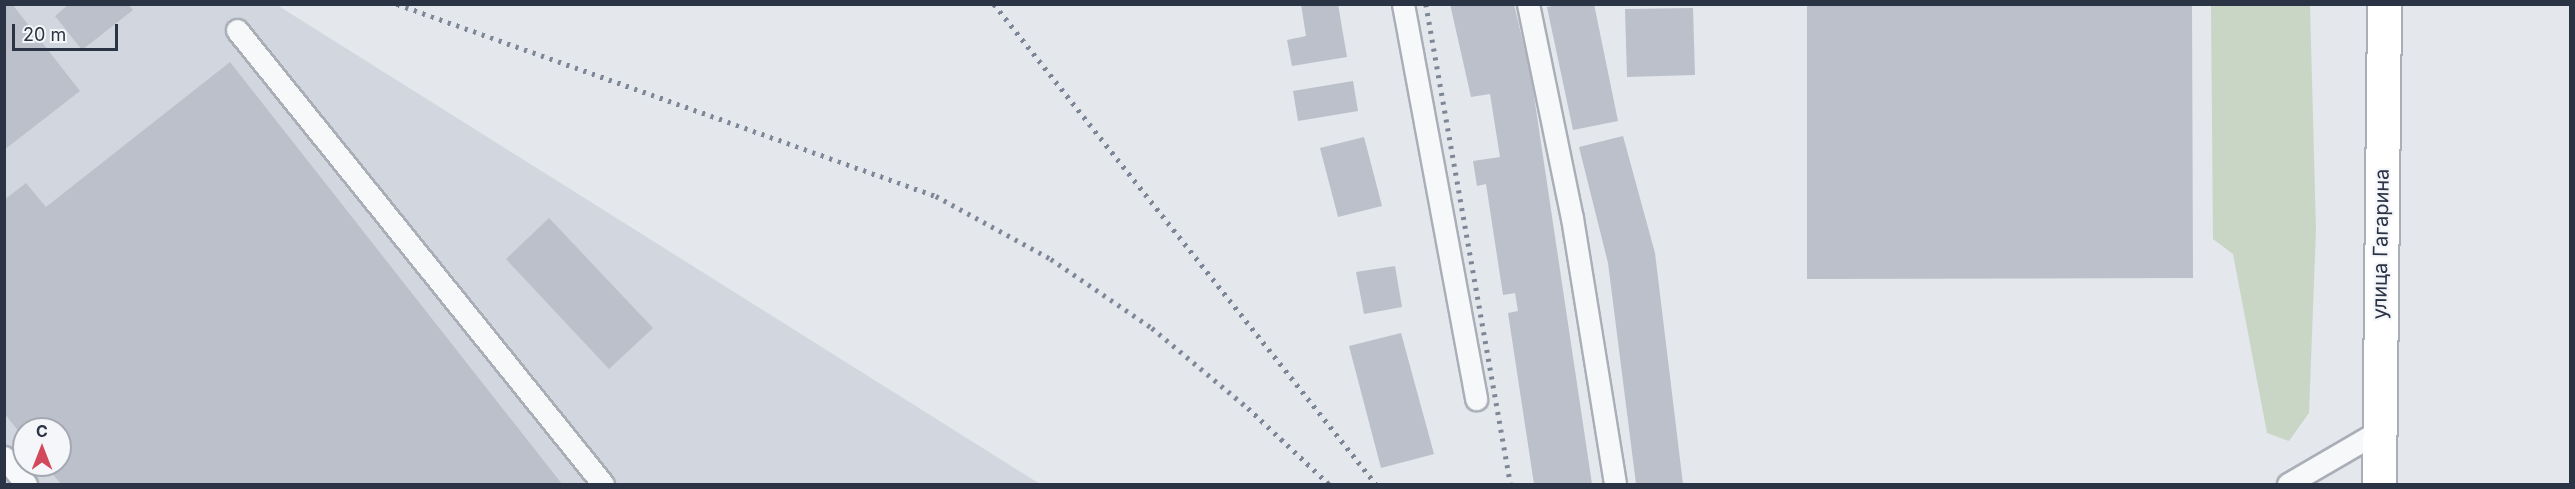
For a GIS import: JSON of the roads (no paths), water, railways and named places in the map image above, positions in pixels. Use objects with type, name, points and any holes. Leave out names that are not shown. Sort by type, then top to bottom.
[{"type":"main road","name":"улица Гагарина","points":[[2379,484],[2384,4]]},
{"type":"lane","points":[[1403,4],[1476,399]]},
{"type":"lane","points":[[1528,4],[1572,218],[1615,484]]},
{"type":"lane","points":[[237,30],[603,484]]},
{"type":"lane","points":[[2288,484],[2379,431]]},
{"type":"lane","points":[[4,457],[26,484]]},
{"type":"railway","points":[[397,4],[936,196],[1051,259],[1152,328],[1248,408],[1329,484]]},
{"type":"railway","points":[[994,4],[1376,484]]},
{"type":"railway","points":[[1426,4],[1511,484]]}]
